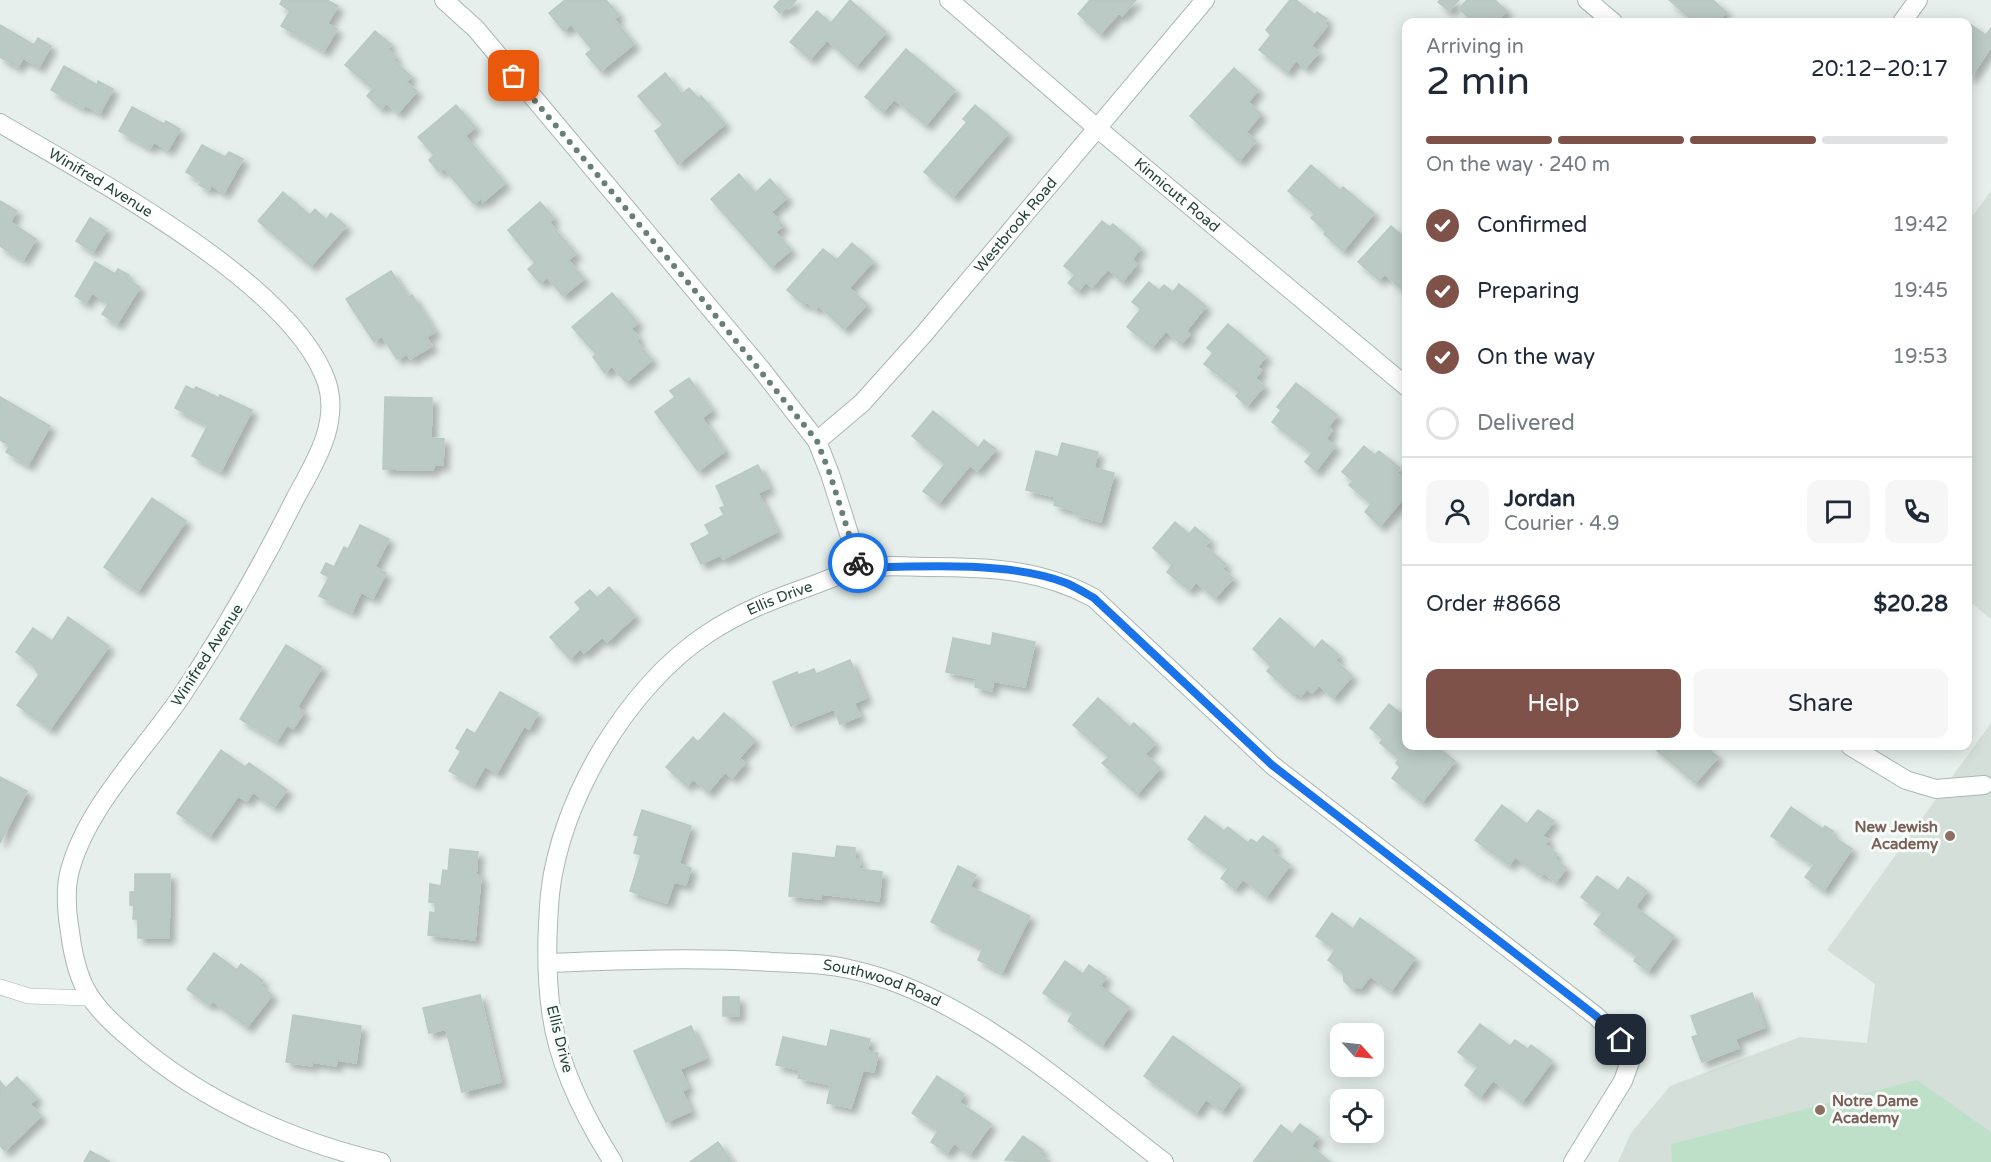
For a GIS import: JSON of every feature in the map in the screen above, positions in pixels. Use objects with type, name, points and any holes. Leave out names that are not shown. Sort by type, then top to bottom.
[{"type":"street","points":[[444,0],[476,28],[753,360],[817,441],[860,568]]},
{"type":"street","name":"Kinnicutt Road","points":[[949,0],[1096,128],[1402,383]]},
{"type":"street","name":"Westbrook Road","points":[[817,441],[862,403],[923,335],[1205,0]]},
{"type":"street","points":[[1587,0],[1608,18]]},
{"type":"street","points":[[1905,18],[1918,0]]},
{"type":"street","name":"Winifred Avenue","points":[[0,123],[185,235],[269,302],[301,334],[321,365],[329,388],[332,414],[319,454],[251,586],[180,697],[119,780],[84,834],[69,875],[67,914],[74,966],[88,998],[151,1057],[212,1096],[277,1128],[353,1155],[381,1162]]},
{"type":"street","name":"Ellis Drive","points":[[613,1162],[601,1144],[566,1069],[550,1011],[550,893],[576,798],[603,748],[632,704],[666,668],[705,635],[752,607],[860,568],[971,567],[1035,574],[1066,583],[1094,598],[1272,765],[1596,1016],[1621,1040],[1631,1059],[1623,1081],[1573,1162]]},
{"type":"street","points":[[1857,750],[1906,780],[1936,789],[1989,784]]},
{"type":"street","name":"Southwood Road","points":[[549,963],[726,959],[848,968],[897,983],[941,1004],[985,1030],[1040,1067],[1164,1162]]},
{"type":"lane","points":[[0,987],[29,996],[88,998]]},
{"type":"shaded area","points":[[1991,191],[1991,619],[1972,603],[1972,217]]},
{"type":"shaded area","points":[[1991,723],[1991,1162],[1618,1162],[1631,1133],[1670,1086],[1800,1037],[1867,1043],[1875,984],[1827,950]]},
{"type":"green space","points":[[1917,1080],[1991,1132],[1991,1162],[1672,1162],[1671,1144]]},
{"type":"building","points":[[282,0],[327,0],[338,6],[327,24],[337,29],[324,51],[281,26],[290,11],[280,4]]},
{"type":"building","points":[[565,0],[606,0],[619,15],[614,19],[634,44],[601,71],[586,54],[592,49],[571,24],[564,31],[549,13]]},
{"type":"building","points":[[780,0],[796,0],[789,9],[785,6],[780,13],[774,7]]},
{"type":"building","points":[[850,0],[886,32],[856,66],[827,40],[810,59],[790,42],[817,11],[831,23]]},
{"type":"building","points":[[1090,0],[1136,0],[1122,16],[1119,13],[1100,34],[1078,14]]},
{"type":"building","points":[[1290,0],[1296,0],[1315,15],[1317,12],[1327,19],[1324,23],[1327,26],[1311,46],[1319,52],[1305,68],[1296,60],[1287,72],[1259,50],[1271,35],[1266,30]]},
{"type":"building","points":[[1440,0],[1459,0],[1449,11],[1438,2]]},
{"type":"building","points":[[1467,0],[1495,0],[1507,11],[1500,18],[1469,18],[1459,9]]},
{"type":"building","points":[[1669,0],[1713,0],[1726,12],[1721,18],[1690,18]]},
{"type":"building","points":[[0,25],[34,45],[38,38],[51,46],[39,67],[23,58],[18,67],[0,57]]},
{"type":"building","points":[[1972,25],[1986,35],[1991,28],[1991,47],[1972,75]]},
{"type":"building","points":[[375,31],[391,44],[387,49],[396,56],[393,60],[411,76],[406,82],[417,91],[398,113],[386,103],[381,109],[367,96],[373,89],[345,65]]},
{"type":"building","points":[[906,49],[955,90],[926,125],[894,99],[883,112],[865,97]]},
{"type":"building","points":[[64,66],[97,85],[98,81],[113,89],[100,113],[85,105],[83,108],[51,90]]},
{"type":"building","points":[[1234,68],[1258,90],[1248,102],[1261,114],[1246,132],[1256,141],[1239,161],[1190,116]]},
{"type":"building","points":[[665,73],[682,94],[689,88],[699,99],[701,96],[725,124],[678,164],[655,131],[663,125],[638,96]]},
{"type":"building","points":[[456,105],[475,127],[465,136],[505,183],[483,202],[481,198],[474,204],[444,168],[439,172],[429,160],[434,155],[418,137]]},
{"type":"building","points":[[975,105],[1008,133],[953,197],[924,172],[967,122],[963,119]]},
{"type":"building","points":[[132,107],[164,124],[166,121],[180,129],[168,150],[154,142],[150,148],[119,131]]},
{"type":"building","points":[[202,145],[225,157],[229,152],[243,159],[224,193],[211,185],[209,190],[199,185],[201,181],[186,172]]},
{"type":"building","points":[[1311,165],[1340,190],[1343,187],[1374,213],[1343,251],[1324,234],[1326,231],[1311,218],[1315,214],[1288,191]]},
{"type":"building","points":[[739,174],[755,193],[770,179],[787,198],[771,212],[783,226],[775,232],[791,250],[771,267],[711,199]]},
{"type":"building","points":[[283,192],[310,215],[315,209],[326,220],[331,213],[346,226],[311,266],[258,221]]},
{"type":"building","points":[[0,201],[17,211],[10,222],[36,239],[23,260],[0,246]]},
{"type":"building","points":[[540,202],[554,218],[549,222],[576,254],[568,260],[584,279],[563,296],[547,277],[540,283],[528,269],[535,263],[508,230]]},
{"type":"building","points":[[90,218],[107,229],[93,252],[76,241]]},
{"type":"building","points":[[1102,221],[1110,227],[1113,224],[1141,248],[1132,259],[1137,264],[1122,282],[1108,269],[1092,287],[1086,282],[1078,291],[1068,283],[1075,275],[1064,266]]},
{"type":"building","points":[[1391,226],[1402,236],[1402,289],[1385,274],[1379,280],[1358,262]]},
{"type":"building","points":[[852,243],[873,261],[849,288],[867,304],[844,329],[818,305],[815,309],[807,302],[804,305],[787,290],[823,249],[837,260]]},
{"type":"building","points":[[95,262],[115,274],[118,269],[129,275],[127,279],[140,287],[117,324],[102,314],[109,303],[92,293],[86,303],[75,296]]},
{"type":"building","points":[[391,271],[408,297],[412,295],[435,332],[426,337],[432,346],[410,359],[407,354],[397,359],[382,336],[374,342],[346,299]]},
{"type":"building","points":[[1149,282],[1159,290],[1164,285],[1173,292],[1179,284],[1206,306],[1186,331],[1190,334],[1181,344],[1166,331],[1152,347],[1127,327],[1141,309],[1132,302]]},
{"type":"building","points":[[612,293],[638,323],[631,329],[639,338],[636,341],[652,360],[626,382],[612,366],[605,373],[593,357],[596,354],[572,327]]},
{"type":"building","points":[[1228,324],[1266,356],[1257,367],[1262,370],[1255,378],[1264,386],[1247,406],[1236,396],[1239,392],[1204,364],[1213,353],[1207,348]]},
{"type":"building","points":[[689,378],[712,410],[702,418],[725,451],[698,471],[655,412],[675,397],[670,391]]},
{"type":"building","points":[[1296,383],[1337,415],[1328,427],[1332,430],[1326,439],[1335,446],[1316,471],[1305,462],[1312,453],[1272,422],[1281,410],[1277,407]]},
{"type":"building","points":[[186,386],[194,390],[196,387],[219,398],[220,395],[252,410],[221,471],[192,456],[208,425],[175,408]]},
{"type":"building","points":[[0,397],[50,426],[28,465],[6,452],[10,445],[0,440]]},
{"type":"building","points":[[385,397],[432,398],[431,438],[444,439],[443,465],[434,465],[433,470],[383,469]]},
{"type":"building","points":[[933,411],[978,448],[984,440],[996,449],[977,471],[970,465],[939,503],[923,491],[945,464],[912,436]]},
{"type":"building","points":[[1062,443],[1098,452],[1094,468],[1114,473],[1101,522],[1054,505],[1056,497],[1026,490],[1036,451],[1058,457]]},
{"type":"building","points":[[1364,446],[1375,455],[1379,451],[1400,468],[1396,473],[1402,477],[1402,500],[1380,526],[1365,512],[1371,504],[1349,485],[1353,481],[1342,472]]},
{"type":"building","points":[[758,465],[769,488],[758,493],[777,532],[723,559],[720,555],[701,564],[691,544],[710,534],[705,525],[724,515],[720,508],[725,506],[716,486]]},
{"type":"building","points":[[152,498],[186,521],[138,591],[104,567]]},
{"type":"building","points":[[1175,522],[1189,534],[1195,527],[1210,540],[1205,546],[1226,564],[1222,569],[1233,578],[1215,598],[1196,582],[1189,590],[1167,572],[1172,565],[1153,548]]},
{"type":"building","points":[[360,525],[389,539],[375,567],[386,573],[373,598],[361,592],[352,612],[319,596],[329,577],[321,573],[326,563],[334,567],[344,547],[348,549]]},
{"type":"building","points":[[609,587],[635,616],[607,642],[602,637],[584,653],[580,649],[570,659],[550,637],[581,609],[575,602],[590,590],[597,598]]},
{"type":"building","points":[[68,617],[109,646],[50,729],[17,705],[39,675],[32,664],[16,652],[33,628],[52,641]]},
{"type":"building","points":[[1280,618],[1314,649],[1322,640],[1339,655],[1335,660],[1352,676],[1333,698],[1319,685],[1312,693],[1307,689],[1301,696],[1296,692],[1294,695],[1267,671],[1271,666],[1253,649]]},
{"type":"building","points":[[993,633],[1035,642],[1025,687],[993,681],[992,691],[975,687],[976,678],[946,672],[953,638],[991,646]]},
{"type":"building","points":[[286,645],[322,667],[297,707],[304,712],[293,729],[287,725],[277,741],[240,719]]},
{"type":"building","points":[[850,660],[866,698],[854,703],[860,716],[840,724],[834,709],[791,726],[773,682],[797,672],[798,675],[814,669],[816,674]]},
{"type":"building","points":[[500,692],[538,713],[529,729],[524,726],[497,773],[485,766],[474,785],[449,771],[461,751],[456,748],[467,729],[475,734]]},
{"type":"building","points":[[1098,698],[1130,727],[1134,723],[1155,743],[1145,754],[1160,768],[1137,794],[1102,763],[1109,757],[1073,725]]},
{"type":"building","points":[[1389,704],[1402,714],[1402,750],[1441,750],[1455,761],[1422,802],[1392,778],[1400,767],[1396,763],[1399,759],[1380,743],[1383,739],[1370,728]]},
{"type":"building","points":[[724,713],[755,740],[739,758],[745,763],[732,778],[725,772],[708,792],[693,779],[687,786],[666,767],[693,737],[698,742]]},
{"type":"building","points":[[221,750],[245,767],[249,763],[287,790],[274,807],[253,792],[247,801],[238,796],[210,836],[177,813]]},
{"type":"building","points":[[1657,750],[1710,750],[1718,757],[1695,783]]},
{"type":"building","points":[[0,777],[27,791],[0,843]]},
{"type":"building","points":[[1502,805],[1527,824],[1538,810],[1554,821],[1542,836],[1549,840],[1545,844],[1557,854],[1554,858],[1566,868],[1556,882],[1544,873],[1541,876],[1515,857],[1509,865],[1475,840]]},
{"type":"building","points":[[1791,807],[1823,829],[1825,826],[1833,831],[1831,835],[1852,849],[1824,890],[1805,877],[1814,865],[1771,836]]},
{"type":"building","points":[[642,810],[691,826],[679,864],[691,868],[686,885],[674,882],[667,903],[630,891],[641,855],[634,853],[639,836],[634,835]]},
{"type":"building","points":[[1205,816],[1224,831],[1228,827],[1248,843],[1251,839],[1257,843],[1263,836],[1276,846],[1272,851],[1290,865],[1266,897],[1243,879],[1235,889],[1221,878],[1228,869],[1188,839]]},
{"type":"building","points":[[837,846],[855,848],[855,859],[860,859],[859,869],[882,872],[879,901],[821,894],[821,899],[789,896],[793,853],[835,858]]},
{"type":"building","points":[[450,849],[478,852],[476,875],[481,876],[475,940],[428,935],[430,912],[435,913],[436,903],[429,902],[430,884],[441,886],[443,870],[448,871]]},
{"type":"building","points":[[958,866],[976,875],[970,887],[1030,916],[1002,972],[978,960],[983,948],[931,922]]},
{"type":"building","points":[[135,874],[170,874],[169,938],[138,938],[138,919],[133,919],[134,906],[130,905],[130,892],[135,892]]},
{"type":"building","points":[[1597,876],[1618,891],[1628,877],[1647,891],[1635,907],[1674,936],[1648,971],[1634,961],[1637,956],[1594,924],[1602,913],[1581,897]]},
{"type":"building","points":[[1332,913],[1353,929],[1360,918],[1415,958],[1391,991],[1370,976],[1361,988],[1351,988],[1344,981],[1343,972],[1328,960],[1335,950],[1316,936]]},
{"type":"building","points":[[214,953],[237,970],[241,964],[263,981],[260,985],[272,995],[247,1027],[213,1001],[209,1005],[187,989]]},
{"type":"building","points":[[1065,961],[1083,974],[1089,965],[1106,977],[1100,986],[1129,1007],[1102,1045],[1068,1021],[1073,1013],[1043,993]]},
{"type":"building","points":[[1752,993],[1765,1027],[1735,1039],[1739,1048],[1702,1062],[1692,1037],[1698,1035],[1691,1016]]},
{"type":"building","points":[[480,995],[501,1082],[462,1092],[446,1029],[429,1033],[423,1008]]},
{"type":"building","points":[[723,997],[739,997],[739,1016],[723,1016]]},
{"type":"building","points":[[293,1015],[361,1026],[356,1063],[337,1060],[336,1066],[312,1062],[312,1066],[286,1062]]},
{"type":"building","points":[[1480,1024],[1510,1046],[1515,1040],[1528,1049],[1531,1045],[1552,1061],[1522,1102],[1493,1080],[1480,1097],[1465,1085],[1478,1067],[1458,1052]]},
{"type":"building","points":[[691,1026],[706,1058],[680,1069],[688,1088],[682,1091],[691,1111],[666,1122],[634,1051]]},
{"type":"building","points":[[831,1030],[870,1039],[867,1051],[878,1053],[874,1072],[863,1070],[851,1108],[827,1103],[831,1085],[798,1078],[800,1070],[776,1065],[783,1037],[827,1047]]},
{"type":"building","points":[[1173,1036],[1240,1084],[1222,1111],[1206,1099],[1196,1113],[1144,1076]]},
{"type":"building","points":[[937,1076],[964,1094],[959,1102],[991,1124],[970,1154],[954,1143],[947,1153],[931,1142],[938,1131],[912,1113]]},
{"type":"building","points":[[17,1077],[37,1098],[30,1104],[41,1116],[5,1151],[0,1146],[0,1081],[6,1088]]},
{"type":"building","points":[[1300,1124],[1318,1137],[1311,1146],[1330,1162],[1254,1161],[1281,1125],[1292,1134]]},
{"type":"building","points":[[1023,1136],[1043,1150],[1039,1154],[1050,1162],[1005,1160]]},
{"type":"building","points":[[718,1142],[732,1162],[690,1162]]},
{"type":"building","points":[[90,1151],[110,1162],[84,1162]]},
{"type":"way so far","points":[[514,76],[629,210],[817,441],[830,474],[858,563]]},
{"type":"place","name":"New Jewish Academy","points":[[1950,836]]},
{"type":"place","name":"Notre Dame Academy","points":[[1820,1110]]},
{"type":"route","points":[[858,563],[860,568],[971,567],[1035,574],[1066,583],[1094,598],[1272,765],[1596,1016],[1621,1040]]}]
